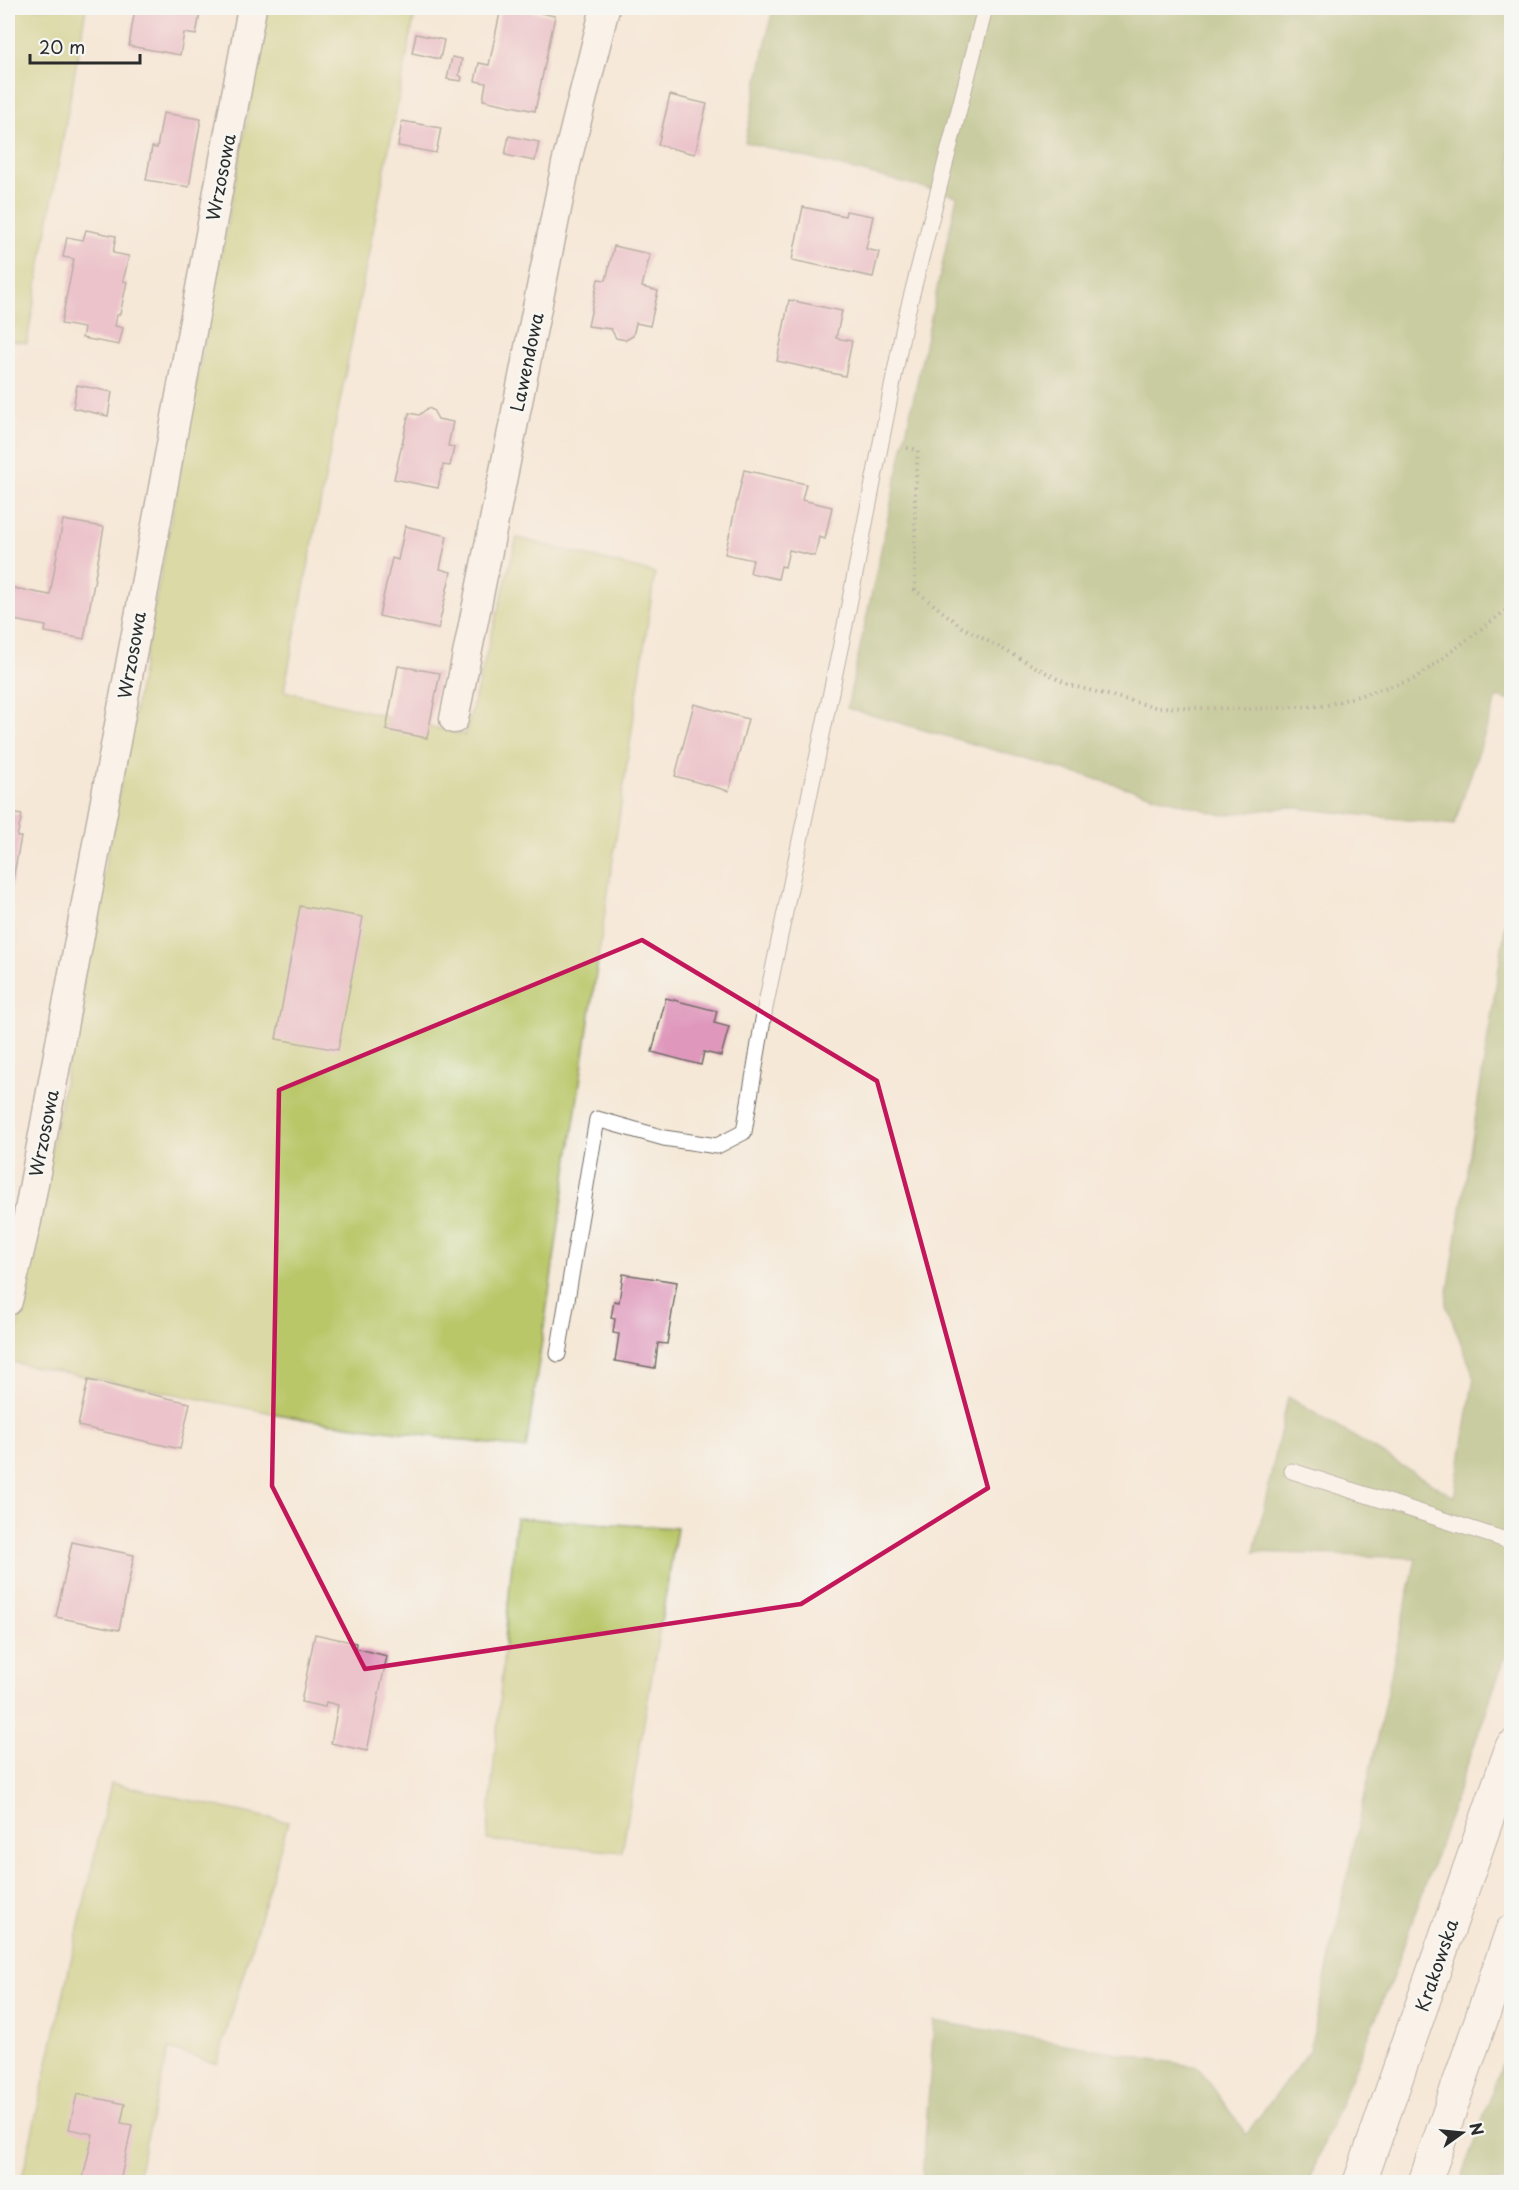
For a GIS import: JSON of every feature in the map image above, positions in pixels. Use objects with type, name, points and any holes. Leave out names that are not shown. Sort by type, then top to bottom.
[{"type":"main road","name":"Krakowska","points":[[1360,2182],[1512,1747]]},
{"type":"main road","points":[[1425,2182],[1512,1931]]},
{"type":"street","name":"Wrzosowa","points":[[8,1301],[27,1221],[252,8]]},
{"type":"street","name":"Lawendowa","points":[[454,719],[566,164],[605,8]]},
{"type":"lane","points":[[558,1354],[597,1119],[664,1138],[717,1146],[744,1132],[765,1008],[905,321],[986,8]]},
{"type":"lane","points":[[1292,1471],[1512,1542]]},
{"type":"path","points":[[881,444],[918,450],[915,492],[915,590],[962,627],[1069,685],[1155,707],[1249,709],[1324,706],[1335,703],[1415,679],[1505,611],[1512,603]]},
{"type":"highlighted area","points":[[642,940],[877,1081],[988,1488],[801,1604],[365,1669],[272,1486],[279,1090]]},
{"type":"green space","points":[[8,8],[86,8],[27,343],[8,340]]},
{"type":"green space","points":[[268,8],[416,8],[284,691],[465,735],[517,538],[655,573],[526,1449],[303,1419],[11,1362]]},
{"type":"green space","points":[[773,8],[1511,8],[1511,701],[1497,697],[1454,825],[1288,807],[1222,815],[847,708],[957,196],[745,142]]},
{"type":"green space","points":[[1511,890],[1511,1640],[1392,1979],[1308,2182],[922,2182],[934,2021],[1198,2067],[1246,2134],[1310,2050],[1416,1558],[1254,1552],[1288,1397],[1454,1497],[1474,1376],[1446,1305]]},
{"type":"green space","points":[[516,1518],[677,1528],[622,1852],[487,1840]]},
{"type":"green space","points":[[111,1783],[288,1822],[217,2064],[169,2049],[136,2182],[21,2182]]},
{"type":"green space","points":[[1511,2039],[1511,2182],[1460,2182]]},
{"type":"building","points":[[135,8],[201,8],[196,35],[184,33],[180,55],[129,46]]},
{"type":"building","points":[[501,8],[517,8],[555,16],[535,111],[483,100],[486,83],[475,81],[479,63],[489,65]]},
{"type":"building","points":[[416,34],[444,40],[440,59],[412,53]]},
{"type":"building","points":[[452,57],[462,59],[459,75],[462,77],[461,81],[447,79]]},
{"type":"building","points":[[670,95],[707,104],[695,154],[658,145]]},
{"type":"building","points":[[163,113],[201,119],[189,187],[146,180],[152,147],[157,148]]},
{"type":"building","points":[[402,121],[441,128],[436,153],[398,146]]},
{"type":"building","points":[[509,136],[539,142],[535,161],[505,155]]},
{"type":"building","points":[[803,207],[845,216],[846,211],[873,216],[866,249],[879,252],[873,277],[792,260]]},
{"type":"building","points":[[86,230],[116,236],[113,253],[129,256],[123,281],[127,282],[115,326],[123,328],[119,345],[82,338],[84,328],[61,324],[74,259],[63,257],[67,237],[83,240]]},
{"type":"building","points":[[614,246],[650,254],[642,287],[658,291],[650,326],[636,323],[633,336],[626,340],[616,338],[611,329],[588,326],[598,279],[606,280]]},
{"type":"building","points":[[789,300],[842,311],[836,338],[852,341],[845,376],[777,361]]},
{"type":"building","points":[[77,385],[112,392],[108,416],[73,408]]},
{"type":"building","points":[[428,408],[433,410],[438,419],[453,422],[448,446],[454,447],[450,466],[443,465],[438,488],[394,479],[409,413],[419,415]]},
{"type":"building","points":[[744,470],[806,484],[802,500],[832,507],[825,539],[819,537],[815,556],[789,550],[785,567],[781,566],[778,579],[750,573],[753,560],[725,554]]},
{"type":"building","points":[[63,520],[104,527],[84,639],[45,632],[46,626],[8,619],[8,587],[50,595]]},
{"type":"building","points":[[405,526],[447,536],[440,569],[451,572],[438,629],[379,616],[392,558],[398,560]]},
{"type":"building","points":[[398,666],[440,673],[427,738],[386,730]]},
{"type":"building","points":[[694,704],[748,719],[729,791],[675,776]]},
{"type":"building","points":[[8,813],[22,815],[17,837],[21,837],[10,895],[8,895]]},
{"type":"building","points":[[300,906],[363,917],[338,1050],[276,1039]]},
{"type":"building","points":[[666,998],[717,1011],[714,1023],[729,1027],[721,1056],[704,1052],[701,1065],[652,1052]]},
{"type":"building","points":[[623,1274],[677,1282],[667,1344],[658,1343],[655,1368],[615,1361],[619,1334],[613,1333],[615,1319],[611,1318],[614,1301],[619,1302]]},
{"type":"building","points":[[88,1380],[190,1403],[180,1449],[78,1426]]},
{"type":"building","points":[[72,1542],[134,1555],[119,1630],[56,1617]]},
{"type":"building","points":[[315,1634],[356,1643],[355,1648],[387,1656],[367,1751],[331,1743],[338,1705],[326,1702],[325,1707],[301,1702]]},
{"type":"building","points":[[77,2094],[125,2104],[121,2123],[132,2125],[120,2182],[82,2182],[93,2134],[69,2129]]}]
